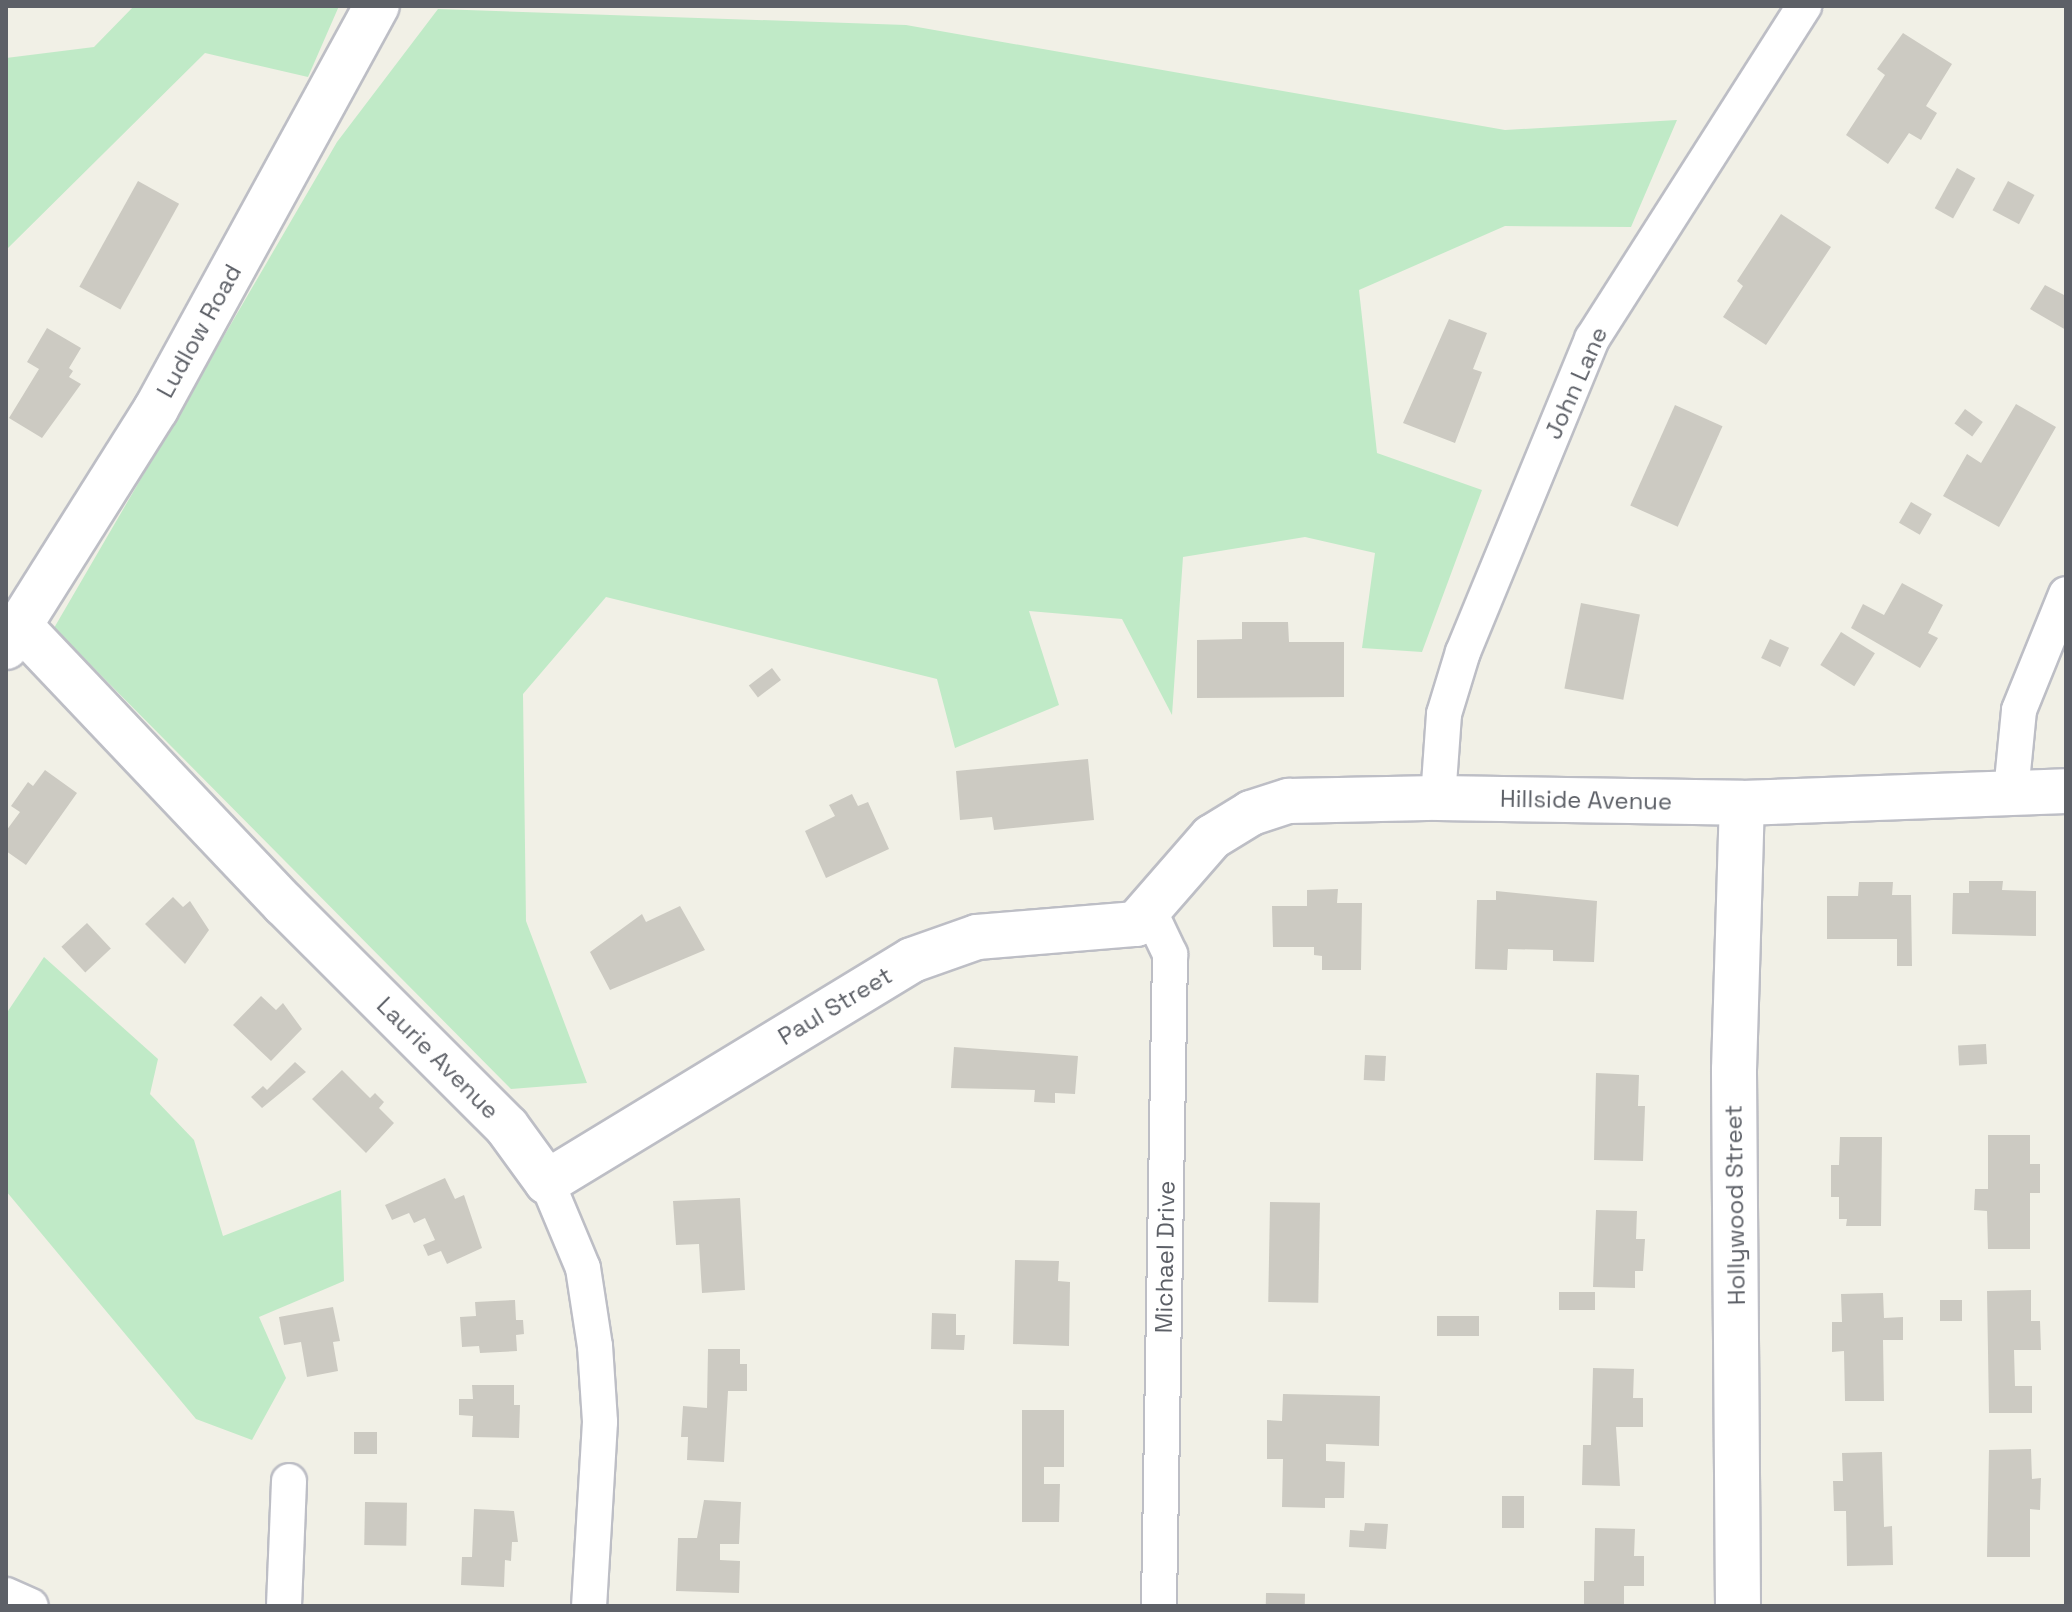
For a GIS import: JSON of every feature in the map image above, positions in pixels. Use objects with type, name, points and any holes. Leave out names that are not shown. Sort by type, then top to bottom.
[{"type":"street","name":"Ludlow Road","points":[[14,637],[156,409],[377,6]]},
{"type":"street","name":"John Lane","points":[[1438,798],[1444,714],[1463,652],[1592,339],[1804,6]]},
{"type":"street","points":[[2011,792],[2019,710],[2066,594]]},
{"type":"street","name":"Laurie Avenue","points":[[14,637],[507,1127],[547,1182],[583,1268],[595,1346],[600,1422],[589,1606]]},
{"type":"street","name":"Hillside Avenue","points":[[1150,912],[1212,837],[1251,813],[1311,798],[1742,803],[2066,791]]},
{"type":"street","name":"Hollywood Street","points":[[1738,1606],[1734,1070],[1742,803]]},
{"type":"street","name":"Paul Street","points":[[547,1182],[912,960],[977,937],[1122,927],[1150,912]]},
{"type":"street","name":"Michael Drive","points":[[1150,912],[1170,954],[1159,1606]]},
{"type":"street","points":[[284,1606],[289,1481]]},
{"type":"street","points":[[6,1595],[31,1606]]},
{"type":"green space","points":[[134,6],[339,6],[308,77],[205,53],[6,250],[6,58],[94,47]]},
{"type":"green space","points":[[438,9],[906,25],[1505,130],[1677,120],[1631,227],[1505,226],[1359,290],[1377,453],[1482,490],[1422,652],[1362,648],[1375,553],[1305,537],[1183,557],[1172,715],[1122,619],[1029,611],[1059,705],[955,748],[937,679],[606,597],[523,694],[526,921],[587,1083],[511,1089],[54,628],[337,142]]},
{"type":"green space","points":[[44,957],[158,1059],[150,1094],[194,1140],[223,1236],[341,1190],[344,1281],[259,1317],[286,1378],[252,1440],[196,1419],[6,1191],[6,1014]]},
{"type":"building","points":[[1903,33],[1952,64],[1926,106],[1937,113],[1921,140],[1909,133],[1888,164],[1846,135],[1885,75],[1877,69]]},
{"type":"building","points":[[1957,168],[1975,178],[1953,218],[1935,208]]},
{"type":"building","points":[[138,181],[179,204],[120,310],[79,287]]},
{"type":"building","points":[[2008,181],[2034,195],[2019,224],[1993,210]]},
{"type":"building","points":[[1781,214],[1831,247],[1766,345],[1723,317],[1743,286],[1737,281]]},
{"type":"building","points":[[2045,285],[2064,295],[2066,291],[2066,330],[2030,309]]},
{"type":"building","points":[[1449,319],[1487,333],[1473,369],[1482,372],[1455,443],[1403,423]]},
{"type":"building","points":[[47,328],[81,348],[69,368],[73,371],[69,377],[81,384],[42,438],[9,418],[39,369],[27,362]]},
{"type":"building","points":[[2016,404],[2056,427],[1999,527],[1943,496],[1967,454],[1981,463]]},
{"type":"building","points":[[1675,405],[1723,426],[1678,527],[1630,505]]},
{"type":"building","points":[[1965,409],[1983,422],[1972,436],[1954,424]]},
{"type":"building","points":[[1911,502],[1932,514],[1920,535],[1899,523]]},
{"type":"building","points":[[1902,583],[1943,605],[1928,633],[1938,638],[1920,668],[1851,628],[1863,604],[1884,615]]},
{"type":"building","points":[[1581,603],[1640,614],[1623,700],[1564,688]]},
{"type":"building","points":[[1242,622],[1288,622],[1289,642],[1344,642],[1344,697],[1197,698],[1197,640],[1242,639]]},
{"type":"building","points":[[1841,632],[1875,653],[1854,686],[1820,665]]},
{"type":"building","points":[[1770,639],[1789,648],[1780,667],[1761,658]]},
{"type":"building","points":[[772,668],[781,680],[758,697],[749,685]]},
{"type":"building","points":[[1088,759],[1094,820],[994,830],[992,817],[960,820],[956,771]]},
{"type":"building","points":[[45,770],[77,793],[26,865],[6,851],[6,831],[20,812],[11,806],[28,782],[33,786]]},
{"type":"building","points":[[852,794],[858,806],[868,802],[889,849],[826,878],[805,831],[835,816],[829,805]]},
{"type":"building","points":[[1969,881],[2003,881],[2002,890],[2036,891],[2036,936],[1952,934],[1953,893],[1969,893]]},
{"type":"building","points":[[1859,882],[1893,882],[1892,895],[1911,895],[1912,966],[1897,966],[1897,939],[1827,939],[1827,896],[1858,896]]},
{"type":"building","points":[[1338,889],[1337,903],[1362,903],[1361,970],[1322,970],[1322,956],[1314,955],[1314,947],[1273,947],[1272,906],[1307,906],[1307,890]]},
{"type":"building","points":[[1496,891],[1597,901],[1594,962],[1553,961],[1553,950],[1508,949],[1507,970],[1475,969],[1477,900],[1496,900]]},
{"type":"building","points":[[173,897],[183,907],[190,901],[209,930],[185,964],[145,924]]},
{"type":"building","points":[[680,906],[705,950],[610,990],[590,952],[642,914],[646,922]]},
{"type":"building","points":[[87,923],[111,949],[85,972],[61,947]]},
{"type":"building","points":[[261,996],[276,1010],[283,1003],[302,1029],[271,1061],[233,1025]]},
{"type":"building","points":[[1986,1044],[1987,1064],[1959,1065],[1958,1045]]},
{"type":"building","points":[[954,1047],[1078,1056],[1075,1094],[1055,1093],[1055,1103],[1034,1102],[1035,1090],[951,1088]]},
{"type":"building","points":[[1365,1055],[1386,1056],[1385,1081],[1364,1080]]},
{"type":"building","points":[[295,1062],[306,1072],[262,1108],[251,1097],[263,1086],[267,1090]]},
{"type":"building","points":[[342,1070],[370,1098],[375,1093],[384,1102],[379,1108],[394,1123],[366,1153],[312,1099]]},
{"type":"building","points":[[1596,1073],[1639,1075],[1638,1106],[1645,1106],[1643,1161],[1594,1160]]},
{"type":"building","points":[[1988,1135],[2030,1135],[2030,1164],[2040,1164],[2040,1193],[2030,1193],[2030,1249],[1988,1249],[1987,1211],[1974,1210],[1975,1189],[1988,1189]]},
{"type":"building","points":[[1840,1137],[1882,1137],[1881,1226],[1846,1226],[1847,1219],[1839,1219],[1839,1197],[1831,1197],[1831,1165],[1839,1165]]},
{"type":"building","points":[[445,1178],[455,1199],[464,1195],[482,1248],[447,1264],[441,1251],[428,1256],[423,1245],[435,1240],[425,1218],[414,1223],[409,1213],[392,1220],[385,1205]]},
{"type":"building","points":[[740,1198],[745,1290],[702,1293],[699,1244],[676,1245],[673,1201]]},
{"type":"building","points":[[1270,1202],[1320,1203],[1318,1303],[1268,1302]]},
{"type":"building","points":[[1596,1210],[1637,1211],[1636,1239],[1645,1239],[1643,1271],[1635,1271],[1635,1288],[1593,1287]]},
{"type":"building","points":[[1015,1260],[1059,1261],[1058,1281],[1070,1282],[1069,1346],[1013,1344]]},
{"type":"building","points":[[2031,1290],[2031,1321],[2040,1321],[2041,1350],[2014,1350],[2015,1386],[2032,1386],[2032,1413],[1989,1413],[1987,1291]]},
{"type":"building","points":[[1559,1292],[1595,1292],[1595,1310],[1559,1310]]},
{"type":"building","points":[[1883,1293],[1884,1318],[1903,1317],[1903,1340],[1883,1340],[1884,1401],[1845,1401],[1844,1351],[1832,1352],[1832,1322],[1842,1322],[1841,1294]]},
{"type":"building","points":[[515,1300],[516,1320],[523,1320],[524,1334],[516,1335],[517,1351],[480,1353],[479,1346],[462,1347],[460,1317],[476,1316],[475,1302]]},
{"type":"building","points":[[1940,1300],[1962,1300],[1962,1321],[1940,1321]]},
{"type":"building","points":[[333,1307],[340,1341],[333,1342],[338,1371],[307,1377],[301,1342],[284,1345],[279,1317]]},
{"type":"building","points":[[932,1313],[956,1314],[956,1335],[965,1335],[964,1350],[931,1349]]},
{"type":"building","points":[[1437,1316],[1479,1316],[1479,1336],[1437,1336]]},
{"type":"building","points":[[708,1349],[740,1349],[740,1364],[747,1364],[747,1391],[728,1391],[724,1462],[687,1460],[688,1437],[681,1437],[683,1406],[707,1408]]},
{"type":"building","points":[[1593,1368],[1634,1369],[1633,1398],[1643,1398],[1643,1427],[1616,1427],[1620,1486],[1582,1485],[1583,1445],[1591,1445]]},
{"type":"building","points":[[472,1385],[514,1385],[514,1405],[520,1405],[519,1438],[472,1437],[473,1416],[459,1415],[459,1399],[473,1399]]},
{"type":"building","points":[[1283,1394],[1380,1396],[1379,1446],[1326,1444],[1326,1461],[1345,1462],[1344,1498],[1325,1498],[1325,1508],[1282,1507],[1283,1459],[1267,1459],[1267,1420],[1282,1421]]},
{"type":"building","points":[[1022,1410],[1064,1410],[1064,1467],[1044,1467],[1044,1484],[1060,1484],[1059,1522],[1022,1522]]},
{"type":"building","points":[[354,1432],[377,1432],[377,1454],[354,1454]]},
{"type":"building","points":[[2031,1449],[2032,1479],[2041,1478],[2040,1510],[2030,1509],[2030,1557],[1987,1557],[1989,1450]]},
{"type":"building","points":[[1882,1452],[1884,1527],[1892,1526],[1893,1565],[1847,1566],[1846,1511],[1834,1511],[1833,1481],[1843,1481],[1842,1453]]},
{"type":"building","points":[[1502,1496],[1524,1496],[1524,1528],[1502,1528]]},
{"type":"building","points":[[704,1500],[741,1502],[739,1544],[720,1544],[720,1560],[740,1561],[739,1593],[676,1591],[678,1538],[697,1538]]},
{"type":"building","points":[[365,1502],[407,1503],[406,1546],[364,1545]]},
{"type":"building","points":[[474,1509],[514,1511],[518,1542],[512,1542],[511,1561],[505,1560],[504,1587],[461,1585],[462,1557],[472,1557]]},
{"type":"building","points":[[1365,1523],[1388,1524],[1386,1549],[1349,1547],[1350,1530],[1364,1531]]},
{"type":"building","points":[[1595,1528],[1635,1529],[1634,1556],[1644,1556],[1644,1586],[1624,1586],[1624,1606],[1584,1606],[1584,1581],[1594,1581]]},
{"type":"building","points":[[1266,1593],[1305,1594],[1305,1606],[1266,1606]]}]
